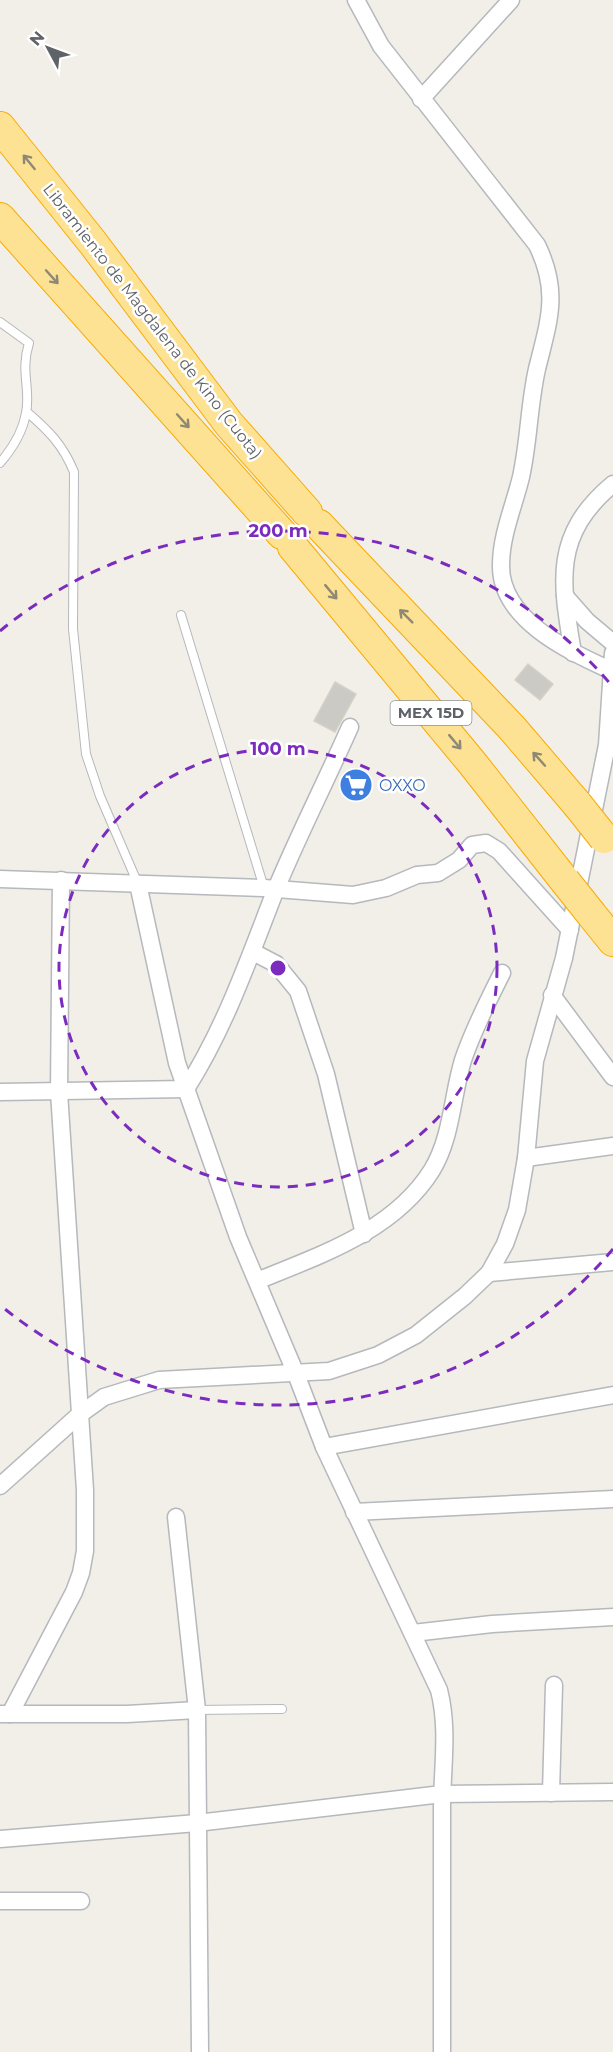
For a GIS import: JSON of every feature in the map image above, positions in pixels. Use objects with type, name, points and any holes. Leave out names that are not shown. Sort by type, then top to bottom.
[{"type":"highway","name":"Libramiento de Magdalena de Kino (Cuota)","points":[[0,128],[93,243],[229,424],[313,519],[512,728],[609,843]]},
{"type":"highway","name":"Libramiento de Magdalena de Kino (Cuota)","points":[[0,218],[288,540],[473,764],[565,881],[581,923],[613,941]]},
{"type":"street","points":[[0,1486],[79,1415],[104,1397],[159,1380],[329,1371],[378,1355],[416,1335],[465,1296],[489,1273],[505,1244],[517,1210],[526,1158],[535,1061],[552,995],[581,923],[612,725],[612,661],[573,653],[554,642],[519,610],[502,581],[501,565],[532,418],[535,378],[550,304],[550,277],[537,245],[381,45],[356,0]]},
{"type":"street","points":[[421,99],[511,0]]},
{"type":"street","points":[[573,653],[565,596],[564,560],[584,512],[613,484]]},
{"type":"street","points":[[565,596],[587,621],[613,643]]},
{"type":"street","points":[[186,1089],[211,1047],[253,952],[270,889],[350,727]]},
{"type":"street","points":[[0,879],[270,889],[353,895],[370,893],[406,878],[438,873],[454,864],[472,845],[486,843],[499,851],[581,923]]},
{"type":"street","points":[[61,880],[59,1092],[85,1490],[85,1551],[81,1573],[74,1592],[5,1714],[127,1714],[197,1710]]},
{"type":"street","points":[[138,884],[177,1063],[238,1237],[297,1374],[324,1447],[439,1690],[444,1712],[442,2052]]},
{"type":"street","points":[[253,952],[276,964],[298,991],[327,1074],[364,1234]]},
{"type":"street","points":[[257,1281],[364,1234],[406,1199],[432,1169],[452,1115],[470,1042],[502,973]]},
{"type":"street","points":[[552,995],[613,1077]]},
{"type":"street","points":[[0,1092],[186,1089]]},
{"type":"street","points":[[526,1158],[613,1146]]},
{"type":"street","points":[[489,1273],[613,1262]]},
{"type":"street","points":[[324,1447],[613,1395]]},
{"type":"street","points":[[354,1512],[613,1499]]},
{"type":"street","points":[[176,1517],[197,1710],[200,2052]]},
{"type":"street","points":[[413,1633],[492,1624],[613,1617]]},
{"type":"street","points":[[551,1793],[554,1685]]},
{"type":"street","points":[[0,1839],[197,1823],[442,1794],[613,1792]]},
{"type":"street","points":[[0,1901],[81,1901]]},
{"type":"lane","points":[[0,322],[29,343],[24,361],[27,412],[20,432],[0,463]]},
{"type":"lane","points":[[27,412],[53,435],[66,453],[74,472],[73,630],[86,754],[100,796],[138,884]]},
{"type":"lane","points":[[181,615],[270,889]]},
{"type":"lane","points":[[197,1710],[282,1709]]},
{"type":"building","points":[[528,664],[553,684],[540,700],[515,680]]},
{"type":"building","points":[[335,682],[356,694],[335,732],[314,721]]},
{"type":"place","name":"OXXO","points":[[356,785]]}]
